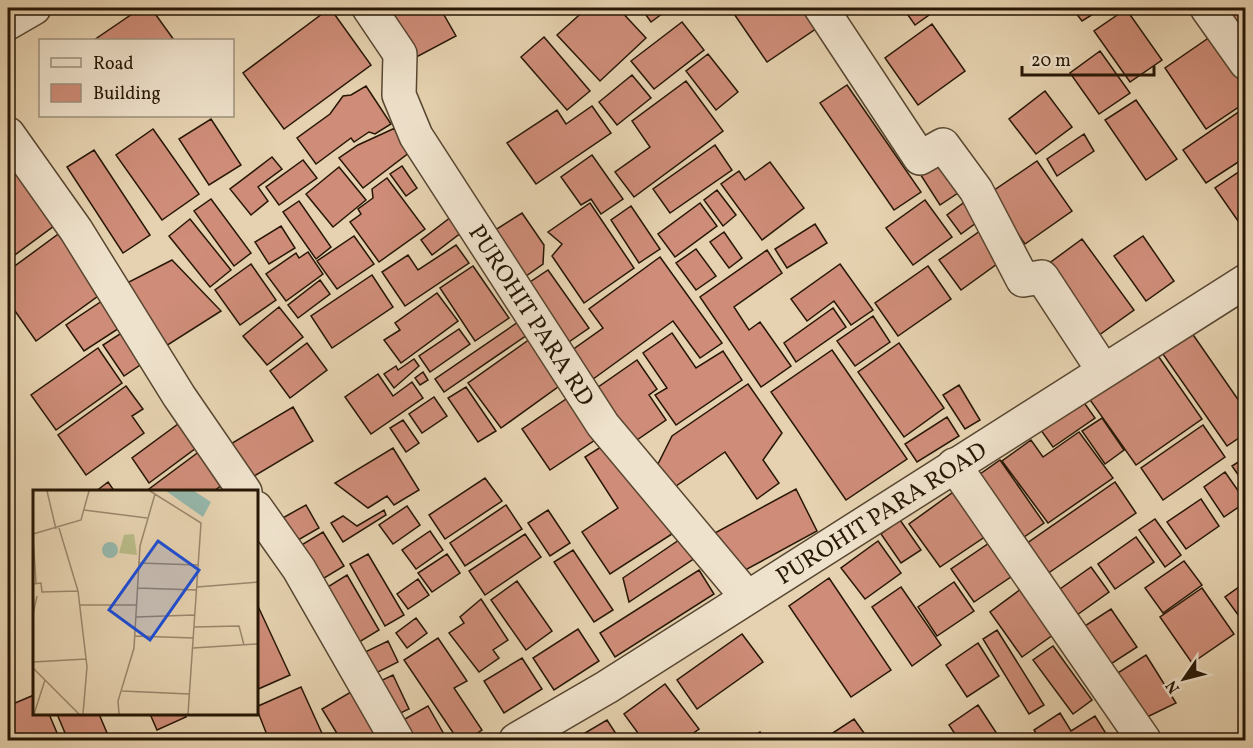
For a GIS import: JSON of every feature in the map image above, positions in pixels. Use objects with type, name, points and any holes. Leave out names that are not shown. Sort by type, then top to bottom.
[{"type":"street","points":[[8,23],[34,8]]},
{"type":"street","name":"PUROHIT PARA RD","points":[[369,8],[400,54],[399,95],[416,136],[603,425],[747,597]]},
{"type":"street","points":[[821,8],[920,158],[943,145],[976,190],[1023,280],[1042,277],[1103,370]]},
{"type":"street","points":[[1207,8],[1245,63]]},
{"type":"street","points":[[8,134],[76,230],[179,396],[244,490]]},
{"type":"street","name":"PUROHIT PARA ROAD","points":[[516,741],[607,687],[1245,281]]},
{"type":"street","points":[[954,465],[1144,741]]},
{"type":"street","points":[[258,511],[299,569],[397,741]]},
{"type":"building","points":[[141,8],[151,8],[173,39],[95,39]]},
{"type":"building","points":[[330,8],[371,65],[284,129],[243,73]]},
{"type":"building","points":[[377,8],[440,8],[456,36],[407,62]]},
{"type":"building","points":[[587,8],[618,8],[646,38],[600,81],[557,35]]},
{"type":"building","points":[[641,8],[670,8],[651,22]]},
{"type":"building","points":[[730,8],[812,8],[823,24],[767,62]]},
{"type":"building","points":[[903,8],[924,8],[929,15],[915,25]]},
{"type":"building","points":[[1072,8],[1103,8],[1082,21]]},
{"type":"building","points":[[1235,8],[1246,8],[1246,43],[1227,13]]},
{"type":"building","points":[[1126,9],[1162,60],[1130,82],[1094,31]]},
{"type":"building","points":[[682,22],[704,50],[654,89],[631,61]]},
{"type":"building","points":[[932,24],[965,71],[918,105],[885,58]]},
{"type":"building","points":[[544,37],[590,91],[567,110],[521,57]]},
{"type":"building","points":[[1210,37],[1246,90],[1246,102],[1206,129],[1165,68]]},
{"type":"building","points":[[1100,51],[1130,93],[1099,114],[1070,73]]},
{"type":"building","points":[[708,54],[738,92],[716,110],[686,71]]},
{"type":"building","points":[[632,75],[651,98],[617,125],[599,102]]},
{"type":"building","points":[[686,81],[723,131],[634,197],[615,172],[650,147],[632,121]]},
{"type":"building","points":[[847,85],[921,192],[894,210],[820,103]]},
{"type":"building","points":[[366,86],[391,124],[375,134],[369,132],[354,142],[351,138],[316,164],[297,138],[330,114],[343,96],[351,95]]},
{"type":"building","points":[[1045,91],[1072,127],[1036,154],[1009,119]]},
{"type":"building","points":[[1136,100],[1177,159],[1146,180],[1105,120]]},
{"type":"building","points":[[592,106],[611,133],[536,184],[507,143],[557,110],[566,124]]},
{"type":"building","points":[[1246,107],[1246,157],[1206,183],[1183,150]]},
{"type":"building","points":[[211,119],[241,165],[209,185],[179,139]]},
{"type":"building","points":[[395,128],[410,152],[363,188],[339,158],[358,145]]},
{"type":"building","points":[[153,129],[199,194],[162,220],[116,155]]},
{"type":"building","points":[[1084,134],[1094,151],[1057,176],[1047,159]]},
{"type":"building","points":[[715,145],[732,170],[670,213],[653,189]]},
{"type":"building","points":[[94,150],[150,235],[123,253],[67,167]]},
{"type":"building","points":[[939,151],[964,189],[940,205],[915,166]]},
{"type":"building","points":[[592,155],[623,199],[601,214],[591,199],[581,205],[561,177]]},
{"type":"building","points":[[272,157],[282,169],[258,187],[268,201],[251,215],[230,189]]},
{"type":"building","points":[[303,160],[317,178],[279,205],[266,187]]},
{"type":"building","points":[[1037,161],[1072,211],[1025,244],[990,193]]},
{"type":"building","points":[[770,162],[804,208],[762,240],[721,184],[739,171],[745,180]]},
{"type":"building","points":[[402,166],[417,188],[406,196],[390,174]]},
{"type":"building","points":[[23,167],[62,220],[8,260],[8,179]]},
{"type":"building","points":[[339,167],[366,200],[333,227],[306,194]]},
{"type":"building","points":[[1246,167],[1246,231],[1245,231],[1215,188]]},
{"type":"building","points":[[387,178],[425,229],[379,262],[350,222],[361,214],[358,209],[373,198],[372,189]]},
{"type":"building","points":[[717,190],[736,215],[723,226],[704,200]]},
{"type":"building","points":[[970,198],[984,217],[961,234],[947,215]]},
{"type":"building","points":[[211,199],[251,253],[234,266],[194,211]]},
{"type":"building","points":[[925,200],[952,237],[913,265],[886,228]]},
{"type":"building","points":[[299,201],[331,247],[316,259],[283,212]]},
{"type":"building","points":[[590,203],[634,268],[584,303],[552,256],[562,244],[548,232]]},
{"type":"building","points":[[700,203],[717,226],[675,257],[658,234]]},
{"type":"building","points":[[631,206],[660,249],[639,263],[611,220]]},
{"type":"building","points":[[522,213],[544,245],[543,264],[519,281],[489,234]]},
{"type":"building","points":[[451,217],[462,232],[432,255],[421,240]]},
{"type":"building","points":[[190,219],[231,270],[210,287],[169,236]]},
{"type":"building","points":[[815,224],[827,243],[787,268],[775,249]]},
{"type":"building","points":[[281,226],[295,248],[269,264],[255,242]]},
{"type":"building","points":[[987,226],[1008,256],[961,290],[939,260]]},
{"type":"building","points":[[61,232],[105,291],[36,341],[8,301],[8,271]]},
{"type":"building","points":[[724,232],[742,258],[729,268],[710,242]]},
{"type":"building","points":[[354,236],[374,264],[337,289],[317,261]]},
{"type":"building","points":[[1143,236],[1174,281],[1146,301],[1114,256]]},
{"type":"building","points":[[1082,239],[1134,310],[1095,338],[1044,267]]},
{"type":"building","points":[[456,245],[469,263],[405,306],[382,272],[408,255],[418,270]]},
{"type":"building","points":[[696,249],[716,276],[696,290],[676,263]]},
{"type":"building","points":[[767,250],[782,273],[734,307],[749,330],[760,322],[791,366],[761,387],[700,297]]},
{"type":"building","points":[[308,252],[323,274],[286,301],[266,274],[296,253],[299,258]]},
{"type":"building","points":[[660,257],[722,343],[700,358],[673,321],[589,382],[568,353],[603,328],[589,309]]},
{"type":"building","points":[[172,260],[221,311],[166,346],[125,284]]},
{"type":"building","points":[[251,264],[276,300],[240,325],[215,290]]},
{"type":"building","points":[[840,264],[873,310],[851,325],[834,301],[807,321],[791,299]]},
{"type":"building","points":[[473,266],[509,318],[475,341],[440,288]]},
{"type":"building","points":[[928,266],[951,299],[898,336],[875,303]]},
{"type":"building","points":[[548,270],[589,328],[563,346],[521,288]]},
{"type":"building","points":[[372,275],[393,307],[332,348],[311,316]]},
{"type":"building","points":[[320,280],[330,294],[298,318],[288,305]]},
{"type":"building","points":[[437,293],[458,321],[401,363],[384,340],[400,330],[395,323]]},
{"type":"building","points":[[108,297],[127,323],[84,351],[66,325]]},
{"type":"building","points":[[279,307],[303,337],[267,365],[243,336]]},
{"type":"building","points":[[833,308],[846,327],[796,362],[784,343]]},
{"type":"building","points":[[873,316],[890,342],[855,366],[837,341]]},
{"type":"building","points":[[521,320],[530,333],[444,392],[435,379]]},
{"type":"building","points":[[1187,326],[1246,411],[1246,433],[1227,446],[1158,347]]},
{"type":"building","points":[[459,329],[470,344],[430,372],[419,356]]},
{"type":"building","points":[[126,330],[146,361],[124,376],[103,345]]},
{"type":"building","points":[[672,333],[696,368],[723,351],[742,380],[676,425],[655,395],[667,388],[643,353]]},
{"type":"building","points":[[530,339],[562,384],[501,428],[468,383]]},
{"type":"building","points":[[307,343],[327,370],[290,398],[270,371]]},
{"type":"building","points":[[899,343],[944,408],[904,437],[858,372]]},
{"type":"building","points":[[98,348],[122,383],[56,430],[31,395]]},
{"type":"building","points":[[832,350],[907,459],[846,500],[771,392]]},
{"type":"building","points":[[1154,350],[1202,419],[1136,465],[1088,397]]},
{"type":"building","points":[[414,359],[419,366],[394,388],[384,374],[396,366],[398,370]]},
{"type":"building","points":[[637,360],[657,389],[649,395],[666,420],[631,444],[594,390]]},
{"type":"building","points":[[423,372],[428,380],[420,385],[415,378]]},
{"type":"building","points":[[378,374],[393,396],[412,382],[423,398],[371,434],[345,397]]},
{"type":"building","points":[[748,384],[782,433],[763,460],[779,483],[757,499],[725,452],[666,493],[653,474],[672,436]]},
{"type":"building","points":[[959,385],[980,420],[965,429],[943,395]]},
{"type":"building","points":[[126,386],[143,409],[132,416],[144,433],[86,475],[58,435]]},
{"type":"building","points":[[466,387],[496,431],[478,442],[448,398]]},
{"type":"building","points":[[572,395],[601,436],[550,470],[522,429]]},
{"type":"building","points":[[434,397],[447,416],[422,433],[409,414]]},
{"type":"building","points":[[1080,397],[1095,418],[1053,447],[1038,426]]},
{"type":"building","points":[[293,407],[313,441],[249,479],[229,445]]},
{"type":"building","points":[[947,417],[959,436],[917,462],[905,444]]},
{"type":"building","points":[[1102,418],[1124,450],[1105,464],[1082,431]]},
{"type":"building","points":[[403,420],[419,443],[406,452],[390,428]]},
{"type":"building","points":[[178,424],[196,448],[149,483],[132,458]]},
{"type":"building","points":[[1203,425],[1225,457],[1163,500],[1141,468]]},
{"type":"building","points":[[1079,432],[1113,478],[1048,523],[1002,461],[1031,440],[1043,457]]},
{"type":"building","points":[[612,440],[672,534],[610,574],[582,532],[618,508],[585,457]]},
{"type":"building","points":[[204,448],[228,480],[216,490],[148,490]]},
{"type":"building","points":[[393,448],[419,490],[394,505],[387,496],[368,508],[335,483]]},
{"type":"building","points":[[1246,457],[1246,486],[1232,466]]},
{"type":"building","points":[[1000,460],[1044,523],[1017,542],[973,479]]},
{"type":"building","points":[[1225,472],[1246,502],[1224,517],[1204,487]]},
{"type":"building","points":[[485,478],[502,501],[445,539],[429,515]]},
{"type":"building","points":[[108,482],[114,490],[98,490]]},
{"type":"building","points":[[1115,482],[1136,513],[1044,576],[1023,546]]},
{"type":"building","points":[[963,485],[995,530],[940,567],[909,524]]},
{"type":"building","points":[[796,489],[817,531],[736,575],[713,534]]},
{"type":"building","points":[[1201,499],[1219,526],[1186,549],[1167,522]]},
{"type":"building","points":[[306,505],[319,528],[293,543],[279,520]]},
{"type":"building","points":[[506,505],[522,529],[465,566],[450,543]]},
{"type":"building","points":[[407,506],[420,525],[393,544],[379,525]]},
{"type":"building","points":[[384,510],[386,515],[343,542],[331,523],[343,516],[357,526]]},
{"type":"building","points":[[548,510],[570,543],[550,556],[528,523]]},
{"type":"building","points":[[1155,519],[1181,555],[1165,567],[1139,530]]},
{"type":"building","points":[[900,520],[921,550],[901,563],[881,534]]},
{"type":"building","points":[[430,531],[443,550],[416,569],[402,550]]},
{"type":"building","points":[[323,532],[344,566],[316,583],[295,549]]},
{"type":"building","points":[[525,534],[541,557],[485,595],[469,571]]},
{"type":"building","points":[[998,537],[1021,570],[974,602],[951,569]]},
{"type":"building","points":[[1136,537],[1154,562],[1115,589],[1098,564]]},
{"type":"building","points":[[682,538],[695,558],[629,602],[623,578]]},
{"type":"building","points":[[878,541],[901,573],[865,599],[841,568]]},
{"type":"building","points":[[573,550],[613,610],[594,622],[554,562]]},
{"type":"building","points":[[368,554],[404,615],[385,626],[350,564]]},
{"type":"building","points":[[447,554],[460,573],[432,592],[418,573]]},
{"type":"building","points":[[1184,561],[1202,585],[1163,613],[1145,588]]},
{"type":"building","points":[[1091,567],[1109,592],[1070,620],[1053,594]]},
{"type":"building","points":[[699,570],[714,594],[615,657],[600,633]]},
{"type":"building","points":[[347,575],[379,630],[351,647],[318,593]]},
{"type":"building","points":[[829,578],[891,670],[851,697],[789,606]]},
{"type":"building","points":[[418,579],[429,595],[408,609],[397,594]]},
{"type":"building","points":[[517,581],[552,631],[526,650],[491,600]]},
{"type":"building","points":[[954,582],[974,611],[937,636],[918,607]]},
{"type":"building","points":[[1246,582],[1246,622],[1244,623],[1225,597]]},
{"type":"building","points":[[1025,586],[1057,632],[1022,657],[990,612]]},
{"type":"building","points":[[901,587],[941,645],[912,666],[872,607]]},
{"type":"building","points":[[1202,588],[1234,634],[1192,663],[1160,617]]},
{"type":"building","points":[[481,599],[508,640],[493,650],[499,658],[479,672],[449,633],[464,623],[460,617]]},
{"type":"building","points":[[258,606],[290,675],[258,689]]},
{"type":"building","points":[[1111,609],[1137,647],[1100,671],[1074,633]]},
{"type":"building","points":[[416,618],[427,633],[407,648],[396,633]]},
{"type":"building","points":[[578,629],[599,661],[554,690],[533,658]]},
{"type":"building","points":[[997,630],[1044,705],[1029,714],[983,639]]},
{"type":"building","points":[[742,634],[763,662],[697,709],[677,680]]},
{"type":"building","points":[[438,638],[467,681],[454,688],[482,730],[467,740],[458,740],[404,660]]},
{"type":"building","points":[[388,641],[398,662],[372,675],[361,654]]},
{"type":"building","points":[[978,643],[999,676],[967,697],[946,665]]},
{"type":"building","points":[[1053,646],[1092,700],[1073,714],[1033,660]]},
{"type":"building","points":[[1146,655],[1176,703],[1141,720],[1113,676]]},
{"type":"building","points":[[522,658],[542,689],[504,713],[484,681]]},
{"type":"building","points":[[393,675],[409,709],[390,718],[374,684]]},
{"type":"building","points":[[665,684],[699,729],[684,740],[643,740],[624,714]]},
{"type":"building","points":[[301,687],[325,740],[269,740],[258,712],[258,706]]},
{"type":"building","points":[[356,689],[386,740],[341,740],[322,709]]},
{"type":"building","points":[[33,695],[33,715],[49,715],[60,740],[17,740],[8,718],[8,706]]},
{"type":"building","points":[[978,705],[1001,740],[959,740],[949,725]]},
{"type":"building","points":[[428,706],[445,736],[437,740],[405,740],[396,724]]},
{"type":"building","points":[[1060,713],[1071,731],[1095,716],[1110,740],[1040,740],[1034,730]]},
{"type":"building","points":[[57,715],[99,715],[110,740],[68,740]]},
{"type":"building","points":[[150,715],[185,715],[186,717],[157,730]]},
{"type":"building","points":[[854,719],[869,740],[822,740]]},
{"type":"building","points":[[607,720],[620,740],[573,740]]},
{"type":"building","points":[[760,732],[766,740],[747,740]]},
{"type":"building","points":[[696,735],[700,740],[687,740]]}]
